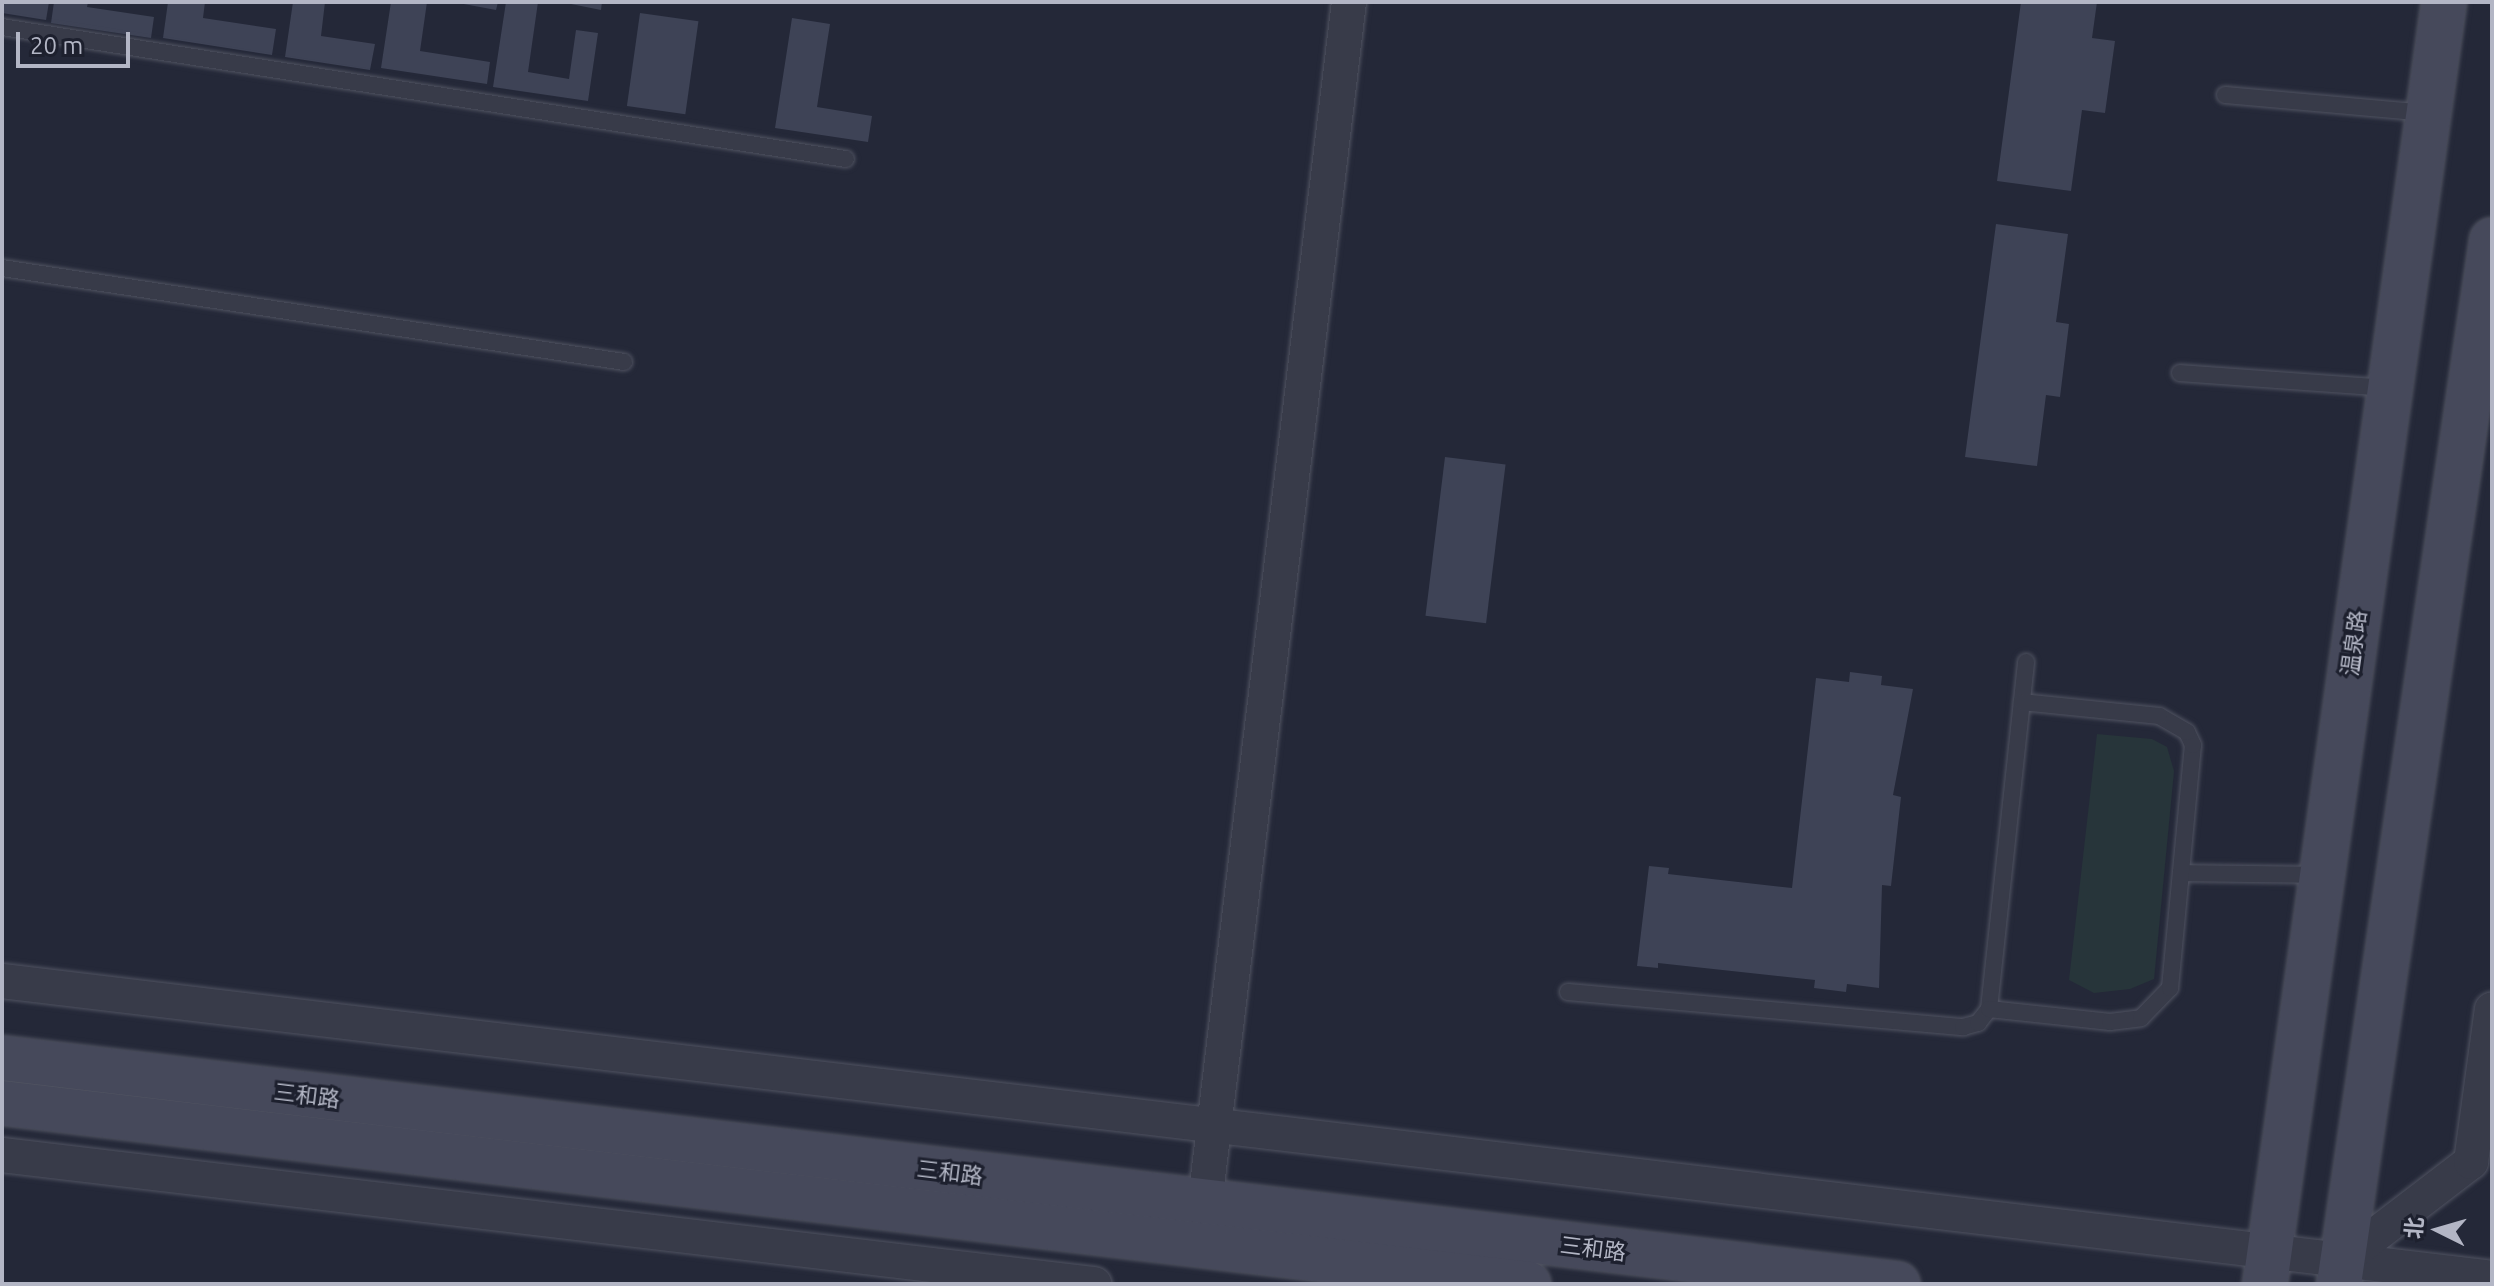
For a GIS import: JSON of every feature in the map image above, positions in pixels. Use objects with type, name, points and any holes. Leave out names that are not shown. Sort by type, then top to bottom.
[{"type":"main road","name":"温泉路","points":[[2268,1266],[2320,875],[2444,2]]},
{"type":"main road","points":[[2341,1272],[2487,317],[2492,240]]},
{"type":"main road","name":"三和路","points":[[2,1058],[1898,1284]]},
{"type":"main road","name":"三和路","points":[[2,1103],[1528,1284]]},
{"type":"street","points":[[1205,1202],[1349,2]]},
{"type":"street","points":[[2,981],[1213,1124],[2268,1266],[2492,1278]]},
{"type":"street","points":[[2341,1272],[2471,1162],[2492,1009]]},
{"type":"street","points":[[2,1155],[1094,1284]]},
{"type":"lane","points":[[2,27],[846,159]]},
{"type":"lane","points":[[2225,95],[2428,114]]},
{"type":"lane","points":[[2,268],[624,362]]},
{"type":"lane","points":[[2180,373],[2390,388]]},
{"type":"lane","points":[[1568,992],[1963,1027],[1978,1023],[1989,1009],[2026,662]]},
{"type":"lane","points":[[1989,1009],[2110,1022],[2141,1018],[2156,1008],[2170,988],[2193,745],[2187,732],[2159,716],[2022,702]]},
{"type":"lane","points":[[2181,873],[2320,875]]},
{"type":"shaded area","points":[[2097,734],[2152,739],[2167,747],[2174,771],[2154,979],[2130,989],[2094,993],[2069,980]]},
{"type":"building","points":[[2,2],[49,2],[46,20],[2,13]]},
{"type":"building","points":[[54,2],[88,2],[87,7],[154,17],[151,38],[51,23]]},
{"type":"building","points":[[168,2],[205,2],[203,18],[276,29],[272,55],[163,38]]},
{"type":"building","points":[[293,2],[325,2],[321,36],[375,44],[370,70],[285,57]]},
{"type":"building","points":[[391,2],[427,2],[420,51],[490,62],[487,84],[381,68]]},
{"type":"building","points":[[453,2],[498,2],[496,10]]},
{"type":"building","points":[[506,2],[538,2],[528,72],[569,79],[576,30],[598,33],[588,101],[493,87]]},
{"type":"building","points":[[561,2],[602,2],[601,10]]},
{"type":"building","points":[[2021,2],[2097,2],[2092,38],[2115,41],[2105,113],[2082,110],[2071,191],[1997,181]]},
{"type":"building","points":[[640,13],[698,21],[685,114],[627,106]]},
{"type":"building","points":[[792,18],[830,24],[817,107],[872,116],[868,142],[775,128]]},
{"type":"building","points":[[1996,224],[2068,234],[2056,322],[2069,324],[2060,397],[2046,395],[2037,466],[1965,457]]},
{"type":"building","points":[[1445,457],[1506,464],[1486,623],[1426,616]]},
{"type":"building","points":[[1850,672],[1882,676],[1881,685],[1913,689],[1893,795],[1901,797],[1891,886],[1882,885],[1879,988],[1847,984],[1846,992],[1814,988],[1815,980],[1658,963],[1658,968],[1637,966],[1649,866],[1669,868],[1668,874],[1792,888],[1816,678],[1849,682]]}]
